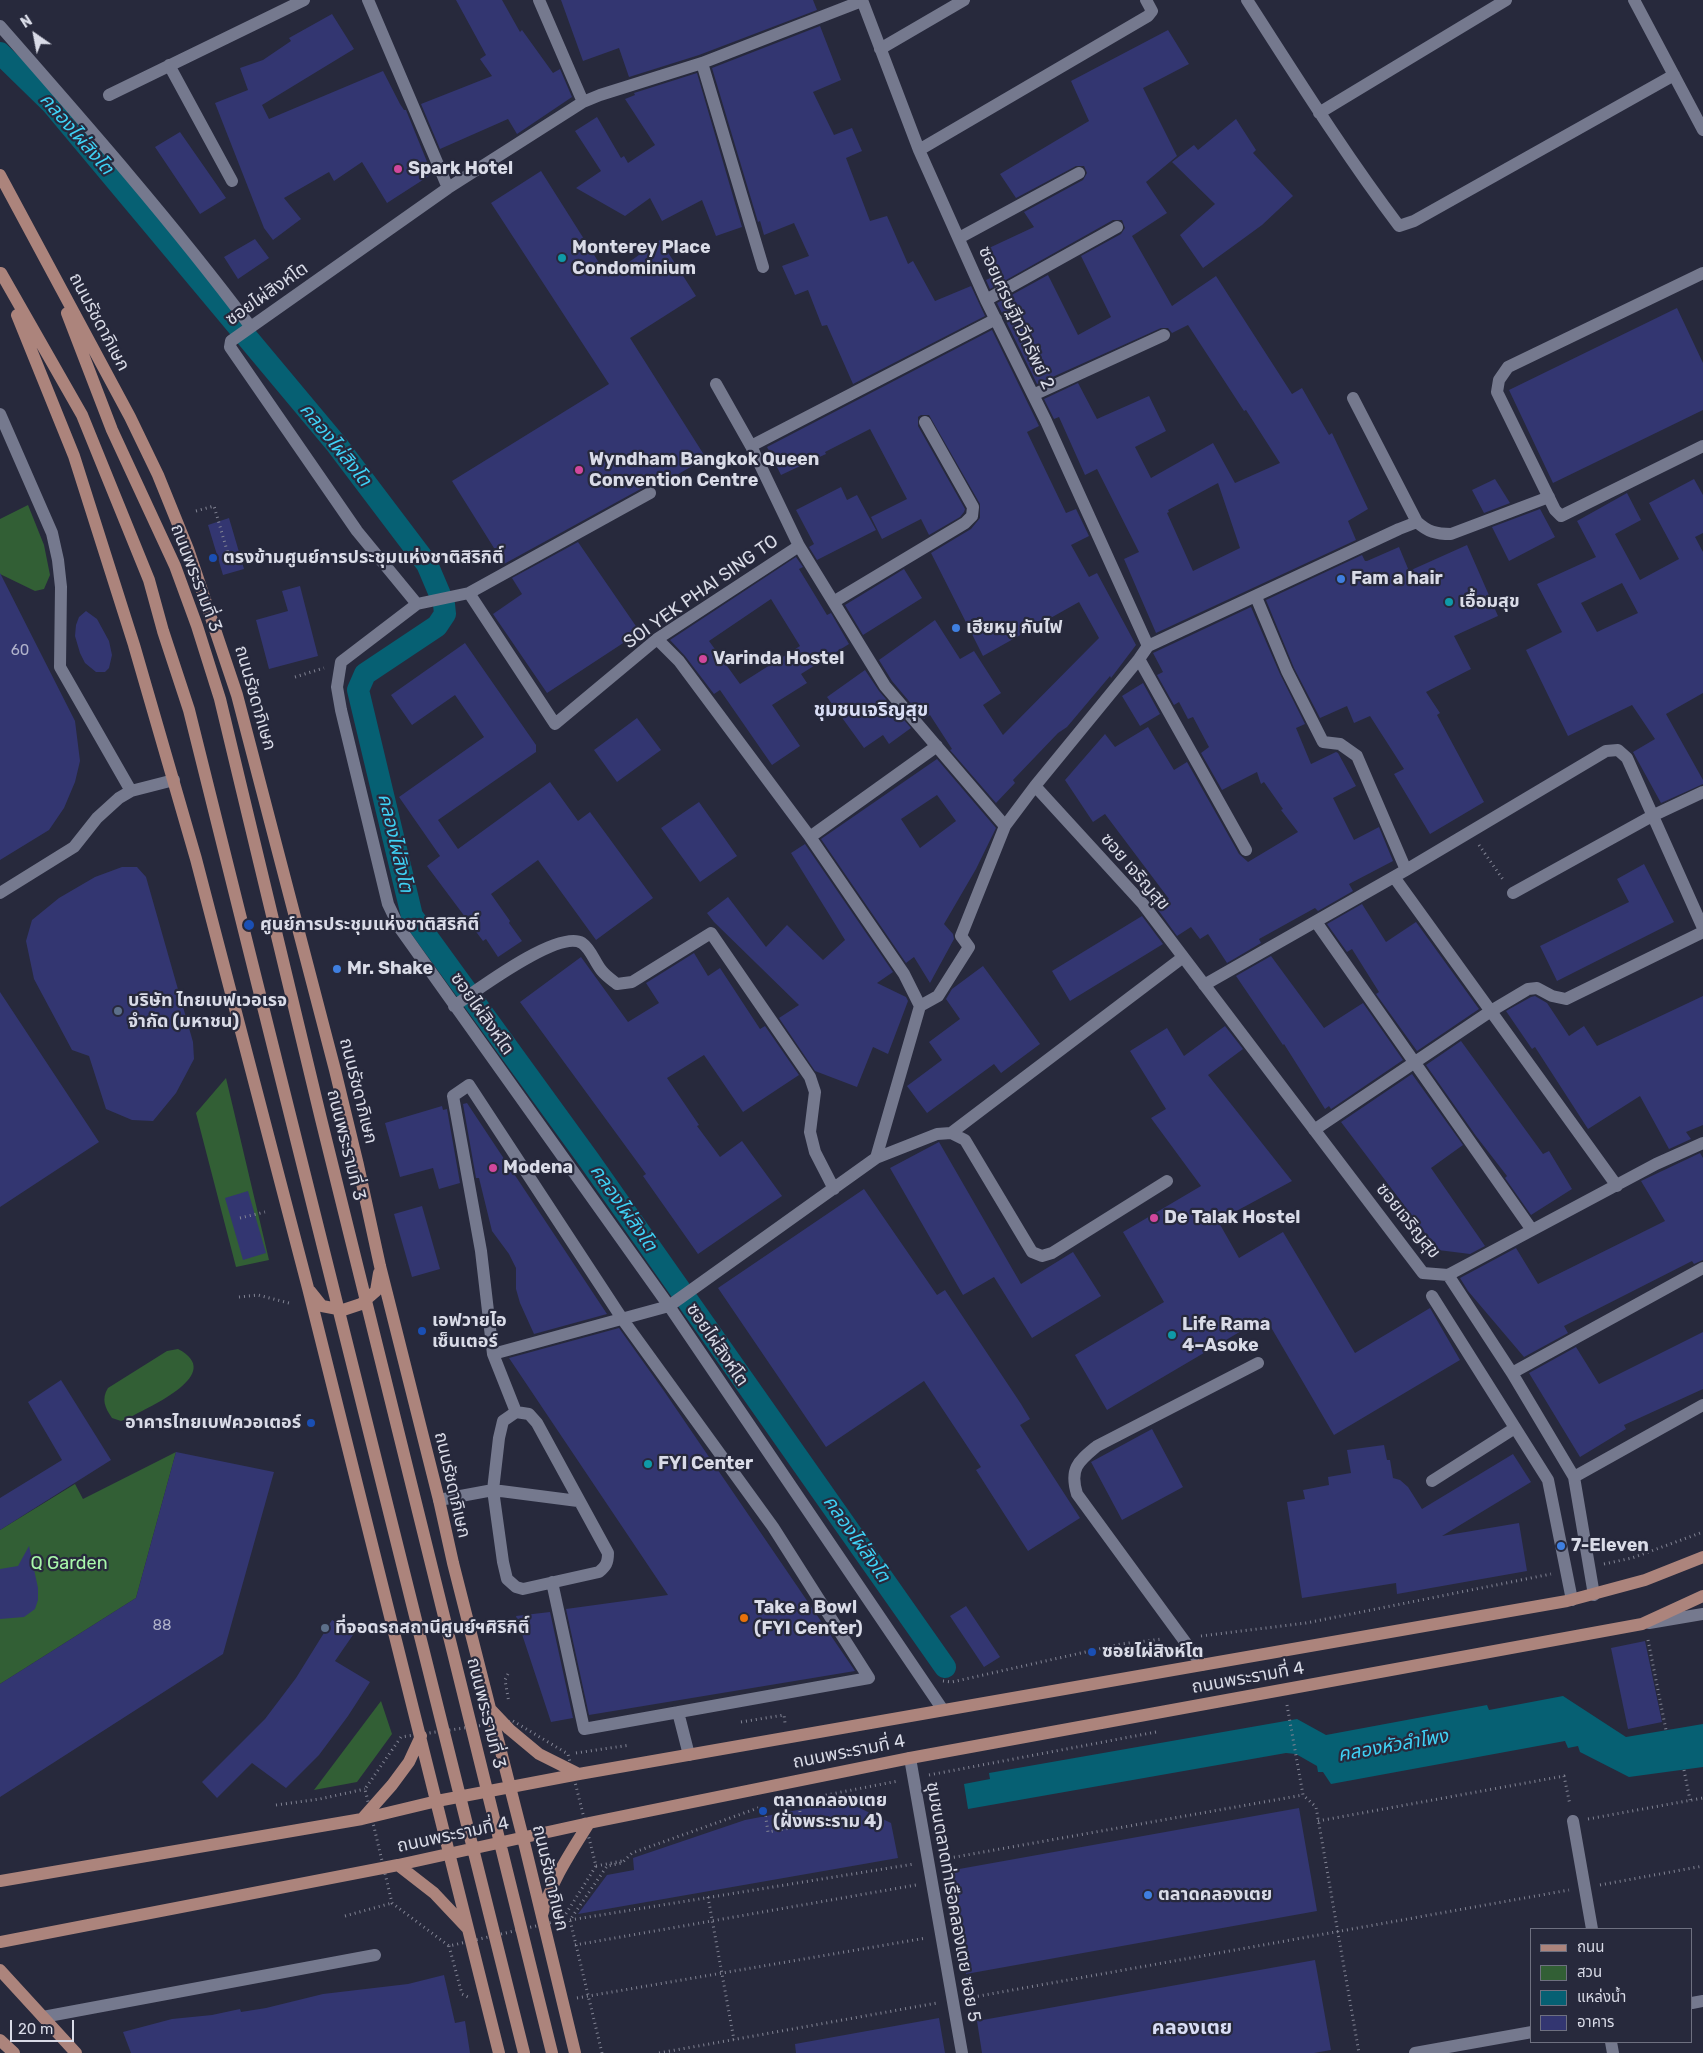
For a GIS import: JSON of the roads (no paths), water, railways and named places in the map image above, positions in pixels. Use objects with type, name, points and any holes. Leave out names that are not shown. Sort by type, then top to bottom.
[{"type":"main road","name":"ถนนรัชดาภิเษก","points":[[0,175],[49,264],[158,475],[188,549],[216,628],[247,726],[287,892],[335,1070],[380,1266],[575,2053]]},
{"type":"main road","name":"ถนนพระรามที่ 3","points":[[49,264],[112,430],[175,566],[198,626],[220,699],[318,1109],[552,2053]]},
{"type":"main road","points":[[0,273],[82,415],[149,580],[163,631],[189,710],[524,2053]]},
{"type":"main road","points":[[0,273],[74,456],[134,645],[174,780],[308,1288],[499,2053]]},
{"type":"main road","points":[[308,1288],[322,1306],[343,1310],[361,1304],[376,1292],[380,1266]]},
{"type":"main road","name":"ถนนพระรามที่ 4","points":[[0,1881],[362,1819],[437,1801],[579,1774],[1572,1600],[1645,1580],[1703,1557]]},
{"type":"main road","name":"ถนนพระรามที่ 4","points":[[0,1942],[398,1865],[589,1822],[910,1758],[1642,1624],[1703,1596]]},
{"type":"main road","points":[[490,1710],[538,1754],[579,1774]]},
{"type":"main road","points":[[362,1819],[392,1785],[409,1762],[421,1736]]},
{"type":"main road","points":[[541,1918],[547,1898],[557,1877],[589,1822]]},
{"type":"main road","points":[[398,1865],[440,1899],[469,1930]]},
{"type":"main road","points":[[0,1970],[76,2053]]},
{"type":"street","points":[[109,95],[304,0]]},
{"type":"street","points":[[368,0],[448,188]]},
{"type":"street","points":[[539,0],[583,102]]},
{"type":"street","name":"ซอยไผ่สิงห์โต","points":[[862,0],[702,63],[583,102],[448,188],[250,326],[231,341],[230,347],[357,531],[424,603],[341,662],[337,687],[388,904],[399,926],[459,1003],[674,1303],[943,1710]]},
{"type":"street","name":"ซอยเศรษฐีทวีทรัพย์ 2","points":[[862,0],[919,150],[986,300],[1046,421],[1148,646]]},
{"type":"street","points":[[880,49],[964,0]]},
{"type":"street","points":[[919,150],[1148,16],[1152,11],[1146,0]]},
{"type":"street","points":[[1247,0],[1319,113],[1398,226],[1414,221],[1674,75]]},
{"type":"street","points":[[1319,113],[1506,0]]},
{"type":"street","points":[[1634,0],[1703,130]]},
{"type":"street","points":[[0,26],[110,150],[202,263],[250,326]]},
{"type":"street","points":[[702,63],[763,267]]},
{"type":"street","points":[[169,66],[232,181]]},
{"type":"street","points":[[959,238],[1079,173]]},
{"type":"street","points":[[986,300],[1117,227]]},
{"type":"street","points":[[1703,272],[1508,367],[1499,380],[1497,392],[1549,497],[1561,516],[1703,446]]},
{"type":"street","points":[[751,446],[996,319]]},
{"type":"street","points":[[1033,395],[1164,335]]},
{"type":"street","points":[[716,384],[751,446],[799,546],[835,601],[885,686],[1005,826]]},
{"type":"street","points":[[1353,398],[1417,522],[1427,530],[1436,534],[1451,534],[1549,497]]},
{"type":"street","points":[[0,414],[52,533],[61,586],[60,667],[131,791]]},
{"type":"street","points":[[835,601],[965,523],[972,516],[973,507],[925,422]]},
{"type":"street","points":[[424,603],[464,594],[650,493]]},
{"type":"street","points":[[920,1006],[938,996],[969,947],[961,936],[1005,826],[1148,646],[1417,522]]},
{"type":"street","name":"SOI YEK PHAI SING TO","points":[[464,594],[555,724],[657,639],[799,546]]},
{"type":"street","points":[[1256,597],[1287,670],[1323,742],[1340,744],[1357,756],[1406,870]]},
{"type":"street","points":[[657,639],[679,661],[810,837],[904,974],[920,1006],[876,1158]]},
{"type":"street","points":[[1139,659],[1246,850]]},
{"type":"street","points":[[810,837],[937,746]]},
{"type":"street","points":[[1204,985],[1394,877],[1606,751],[1618,750],[1627,758],[1703,930],[1566,999],[1552,996],[1537,988],[1528,989],[1491,1011],[1314,1130]]},
{"type":"street","points":[[0,893],[74,847],[109,807],[131,791],[174,780]]},
{"type":"street","name":"ซอย เจริญสุข","points":[[1035,786],[1143,904],[1204,985]]},
{"type":"street","points":[[1512,893],[1652,816],[1703,792]]},
{"type":"street","points":[[1394,877],[1617,1186]]},
{"type":"street","points":[[1316,922],[1532,1230]]},
{"type":"street","points":[[459,1003],[491,980],[531,956],[561,942],[574,940],[584,944],[602,971],[617,984],[632,982],[711,933],[810,1077],[815,1092],[810,1132],[815,1152],[834,1189]]},
{"type":"street","points":[[951,1133],[1182,958]]},
{"type":"street","name":"ซอยเจริญสุข","points":[[1204,985],[1422,1273],[1448,1275],[1512,1373],[1574,1477],[1594,1595]]},
{"type":"street","points":[[516,1412],[493,1354],[481,1250],[453,1096],[468,1084],[623,1320],[773,1527],[869,1678],[584,1729],[552,1582]]},
{"type":"street","points":[[493,1354],[623,1320],[674,1303],[876,1158],[937,1134],[951,1133],[965,1140],[1032,1252],[1042,1256],[1052,1253],[1167,1181]]},
{"type":"street","points":[[1448,1275],[1703,1143]]},
{"type":"street","points":[[1512,1373],[1703,1268]]},
{"type":"street","points":[[1432,1296],[1548,1480],[1572,1600]]},
{"type":"street","points":[[1202,1665],[1077,1494],[1073,1482],[1077,1463],[1097,1446],[1258,1363]]},
{"type":"street","points":[[1574,1477],[1703,1405]]},
{"type":"street","points":[[516,1412],[529,1414],[537,1423],[608,1553],[606,1567],[599,1572],[523,1589],[516,1587],[507,1579],[493,1490],[499,1438],[503,1422],[516,1412]]},
{"type":"street","points":[[1432,1481],[1515,1428]]},
{"type":"street","points":[[439,1500],[493,1490],[578,1500]]},
{"type":"street","points":[[1642,1624],[1703,1614]]},
{"type":"street","points":[[678,1712],[689,1755]]},
{"type":"street","name":"ชุมชนตลาดท่าเรือคลองเตย ซอย 5","points":[[910,1758],[962,2053]]},
{"type":"street","points":[[1573,1821],[1592,1928]]},
{"type":"street","points":[[43,2017],[375,1955]]},
{"type":"street","points":[[1415,2053],[1530,2032]]},
{"type":"water","name":"คลองหัวลำโพง","points":[[1563,1696],[1626,1737],[1703,1724],[1703,1767],[1629,1777],[1580,1752],[1578,1746],[1568,1748],[1565,1741],[1331,1784],[1323,1772],[1318,1772],[1317,1766],[1296,1754],[1286,1753],[968,1809],[964,1784],[990,1779],[989,1773],[1297,1719],[1326,1735],[1487,1705],[1489,1710]]},
{"type":"waterway","name":"คลองไผ่สิงโต","points":[[0,53],[52,104],[337,445],[427,564],[444,604],[445,614],[437,626],[365,674],[358,690],[412,916],[589,1160],[945,1667]]},
{"type":"place","name":"Spark Hotel","points":[[398,169]]},
{"type":"place","name":"Monterey Place Condominium","points":[[562,258]]},
{"type":"place","name":"Wyndham Bangkok Queen Convention Centre","points":[[579,470]]},
{"type":"place","name":"ตรงข้ามศูนย์การประชุมแห่งชาติสิริกิติ์","points":[[213,558]]},
{"type":"place","name":"Fam a hair","points":[[1341,579]]},
{"type":"place","name":"เอื้อมสุข","points":[[1449,602]]},
{"type":"place","name":"เฮียหมู กันไฟ","points":[[956,628]]},
{"type":"place","name":"Varinda Hostel","points":[[703,659]]},
{"type":"place","name":"ศูนย์การประชุมแห่งชาติสิริกิติ์","points":[[249,925]]},
{"type":"place","name":"Mr. Shake","points":[[337,969]]},
{"type":"place","name":"บริษัท ไทยเบฟเวอเรจ จำกัด (มหาชน)","points":[[118,1011]]},
{"type":"place","name":"Modena","points":[[493,1168]]},
{"type":"place","name":"De Talak Hostel","points":[[1154,1218]]},
{"type":"place","name":"เอฟวายไอ เซ็นเตอร์","points":[[422,1331]]},
{"type":"place","name":"Life Rama 4–Asoke","points":[[1172,1335]]},
{"type":"place","name":"อาคารไทยเบฟควอเตอร์","points":[[311,1423]]},
{"type":"place","name":"FYI Center","points":[[648,1464]]},
{"type":"place","name":"7-Eleven","points":[[1561,1546]]},
{"type":"place","name":"Take a Bowl (FYI Center)","points":[[744,1618]]},
{"type":"place","name":"ที่จอดรถสถานีศูนย์ฯศิริกิติ์","points":[[325,1628]]},
{"type":"place","name":"ซอยไผ่สิงห์โต","points":[[1092,1652]]},
{"type":"place","name":"ตลาดคลองเตย (ฝั่งพระราม 4)","points":[[763,1811]]},
{"type":"place","name":"ตลาดคลองเตย","points":[[1148,1895]]},
{"type":"district","name":"ชุมชนเจริญสุข","points":[[871,711]]},
{"type":"district","name":"คลองเตย","points":[[1192,2028]]},
{"type":"park label","name":"Q Garden","points":[[69,1564]]}]
